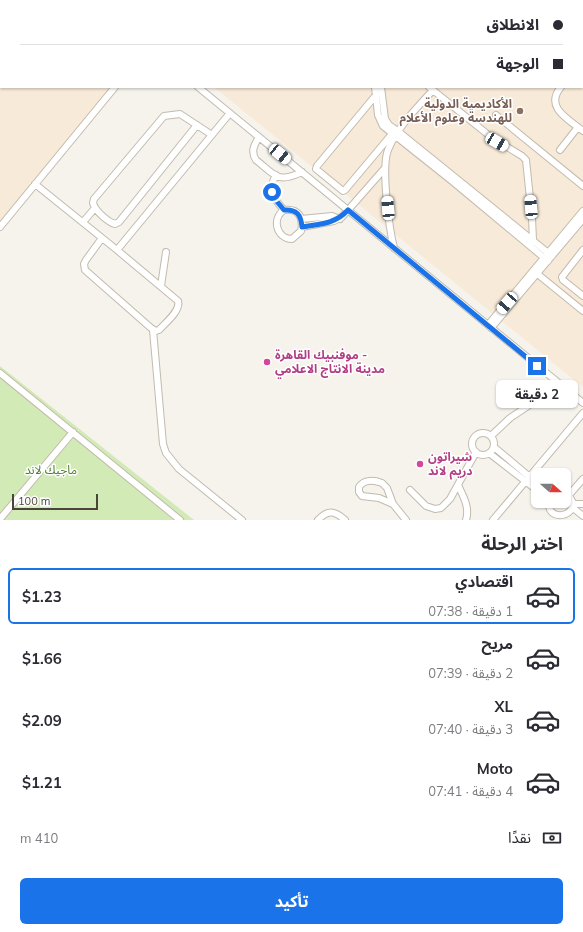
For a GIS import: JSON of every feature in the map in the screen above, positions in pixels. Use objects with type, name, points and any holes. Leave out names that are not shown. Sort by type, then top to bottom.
[{"type":"street","points":[[0,227],[114,88]]},
{"type":"street","points":[[199,88],[583,403]]},
{"type":"street","points":[[376,88],[379,119],[383,126],[549,257]]},
{"type":"street","points":[[381,88],[385,119],[395,134]]},
{"type":"street","points":[[559,88],[556,93],[554,104],[557,109],[581,129],[560,150]]},
{"type":"street","points":[[376,95],[316,169],[345,190],[395,134],[431,89],[490,138],[522,156],[526,160],[532,218],[531,242]]},
{"type":"street","points":[[117,250],[230,113]]},
{"type":"street","points":[[197,126],[119,222],[113,224],[95,208],[93,203],[94,199],[164,116],[178,114],[212,135]]},
{"type":"street","points":[[496,115],[583,186]]},
{"type":"street","points":[[394,248],[391,234],[385,168],[386,154],[395,134]]},
{"type":"street","points":[[259,137],[253,149],[253,156],[256,160],[280,178],[286,178],[302,172]]},
{"type":"street","points":[[302,227],[334,221],[340,218],[385,168]]},
{"type":"street","points":[[276,175],[271,186],[272,192],[274,198],[284,210]]},
{"type":"street","points":[[35,184],[83,222],[161,286],[178,302],[178,308],[159,330],[153,330],[85,270],[84,264],[86,260],[102,238]]},
{"type":"street","points":[[83,222],[95,208]]},
{"type":"street","points":[[284,210],[293,210],[298,213],[301,219],[301,231],[292,239],[286,239],[282,236],[276,220],[278,214],[284,210]]},
{"type":"street","points":[[549,257],[583,211]]},
{"type":"street","points":[[301,219],[329,216],[340,218]]},
{"type":"street","points":[[489,327],[583,219]]},
{"type":"street","points":[[583,250],[562,277],[563,280],[583,296]]},
{"type":"street","points":[[161,286],[166,252]]},
{"type":"street","points":[[536,272],[583,311]]},
{"type":"street","points":[[566,297],[573,289]]},
{"type":"street","points":[[153,330],[163,444],[166,453],[179,469],[242,520]]},
{"type":"street","points":[[0,373],[180,520]]},
{"type":"street","points":[[491,436],[510,418],[528,406],[541,390]]},
{"type":"street","points":[[493,520],[583,413]]},
{"type":"street","points":[[0,520],[73,432]]},
{"type":"street","points":[[410,490],[426,506],[435,509],[441,508],[446,504],[458,485],[476,452],[473,444],[476,436],[483,433],[491,436],[494,447],[531,483]]},
{"type":"street","points":[[476,452],[482,454],[489,453],[494,447]]},
{"type":"street","points":[[489,453],[531,481]]},
{"type":"street","points":[[571,489],[583,478]]},
{"type":"street","points":[[393,504],[379,498],[362,496],[359,492],[359,487],[362,482],[366,481],[382,483],[386,488],[393,504],[406,520]]},
{"type":"street","points":[[458,485],[467,509],[466,520]]},
{"type":"street","points":[[550,508],[553,518],[568,518],[573,506],[571,498]]},
{"type":"street","points":[[573,506],[583,504]]},
{"type":"street","points":[[573,506],[583,516]]},
{"type":"street","points":[[318,520],[326,513],[332,512],[345,520]]},
{"type":"shaded area","points":[[0,88],[116,88],[0,229]]},
{"type":"shaded area","points":[[215,88],[583,88],[583,387]]},
{"type":"green space","name":"ماجيك لاند","points":[[0,366],[194,520],[0,520]]},
{"type":"place","name":"الأكاديمية الدولية للهندسة وعلوم الأعلام","points":[[520,111]]},
{"type":"place","name":"موفنبيك القاهرة - مدينة الانتاج الاعلامي","points":[[267,362]]},
{"type":"place","name":"شيراتون دريم لاند","points":[[420,464]]},
{"type":"route","points":[[272,192],[274,198],[284,210],[293,210],[298,213],[301,219],[302,227],[334,221],[342,217],[348,210],[537,366]]}]
